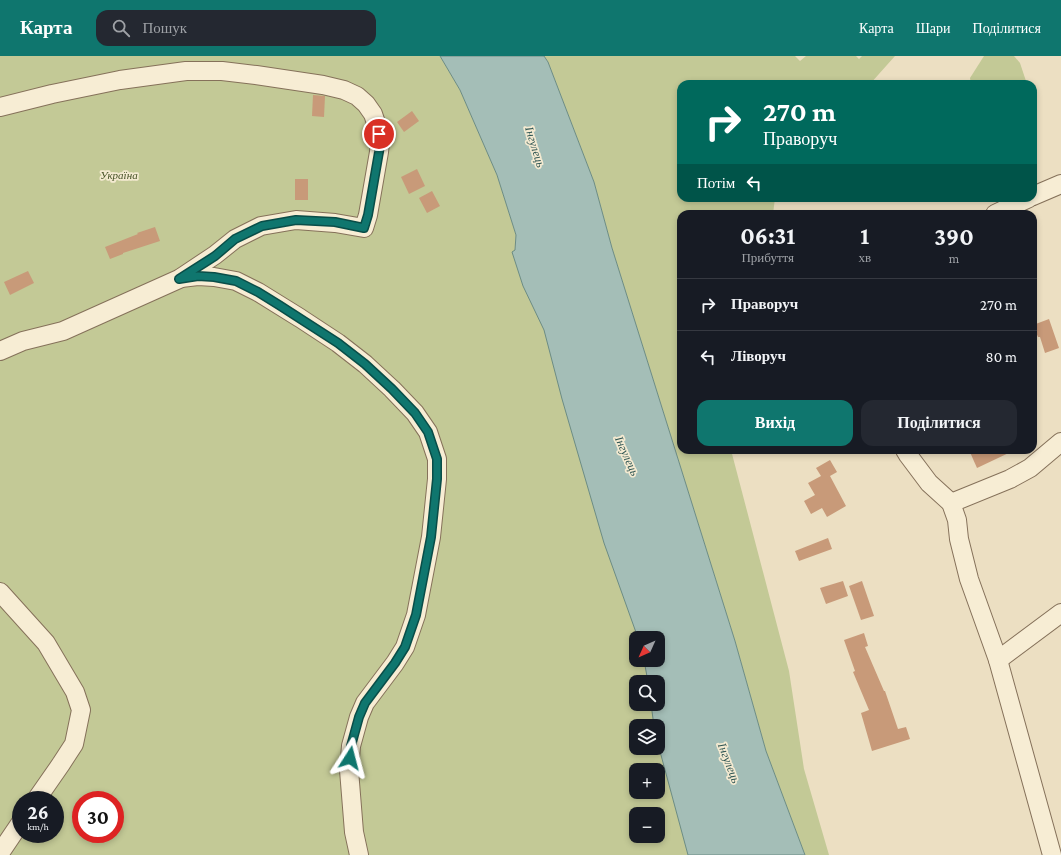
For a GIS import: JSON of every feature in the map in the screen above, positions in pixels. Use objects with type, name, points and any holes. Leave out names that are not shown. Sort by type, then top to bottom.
[{"type":"street","points":[[0,107],[52,94],[120,80],[186,71],[222,71],[323,85],[344,90],[357,96],[366,104],[373,114],[380,143],[368,215],[364,228],[335,222],[296,220],[262,226],[235,239],[215,256],[179,279],[63,331],[23,341],[0,351]]},
{"type":"street","points":[[1037,194],[1061,184]]},
{"type":"street","points":[[1004,210],[1020,202]]},
{"type":"street","points":[[179,279],[198,276],[236,281],[258,292],[338,343],[365,364],[415,413],[428,432],[435,452],[437,459],[437,479],[431,537],[416,615],[405,647],[365,703],[359,717],[351,746],[349,770],[354,832],[359,855]]},
{"type":"street","points":[[951,503],[1010,479],[1030,468],[1061,442]]},
{"type":"street","points":[[907,454],[930,483],[951,503],[957,520],[959,539],[969,579],[998,660],[1052,855]]},
{"type":"street","points":[[0,592],[46,643],[75,692],[81,710],[74,744],[42,791]]},
{"type":"street","points":[[998,660],[1061,613]]},
{"type":"street","points":[[0,853],[12,835]]},
{"type":"green space","name":"Україна","points":[[0,56],[440,56],[460,90],[497,175],[516,235],[515,250],[532,270],[653,631],[629,631],[629,667],[655,667],[657,675],[629,675],[629,711],[665,711],[665,696],[722,855],[0,855]]},
{"type":"green space","points":[[544,56],[795,56],[800,61],[806,56],[856,56],[859,59],[862,56],[895,56],[874,80],[677,80],[677,202],[774,202],[774,210],[677,210],[677,454],[732,454],[789,671],[804,769],[829,855],[805,855],[766,751],[735,641],[612,248],[594,182],[548,62]]},
{"type":"green space","points":[[984,56],[1014,56],[1020,63],[1026,80],[970,80],[970,78]]},
{"type":"water","name":"Інгулець","points":[[440,56],[544,56],[548,62],[594,182],[612,248],[735,641],[766,751],[805,855],[688,855],[665,770],[665,763],[663,763],[661,755],[665,755],[665,719],[653,719],[652,711],[665,711],[665,675],[647,675],[645,667],[665,667],[665,631],[635,631],[604,543],[562,399],[544,330],[523,286],[512,252],[515,250],[516,235],[497,175],[460,90]]},
{"type":"building","points":[[313,95],[325,96],[324,117],[312,116]]},
{"type":"building","points":[[412,111],[419,121],[404,132],[397,122]]},
{"type":"building","points":[[417,169],[425,186],[409,194],[401,177]]},
{"type":"building","points":[[295,179],[308,179],[308,200],[295,200]]},
{"type":"building","points":[[432,191],[440,206],[427,213],[419,198]]},
{"type":"building","points":[[155,227],[160,241],[123,253],[110,259],[105,247]]},
{"type":"building","points":[[28,271],[34,283],[10,295],[4,282]]},
{"type":"building","points":[[1049,319],[1059,348],[1045,353],[1040,337],[1038,337],[1037,335],[1037,324]]},
{"type":"building","points":[[971,454],[1007,454],[977,468]]},
{"type":"building","points":[[830,460],[837,472],[830,476],[846,506],[827,517],[822,508],[811,514],[804,501],[815,495],[808,483],[821,476],[816,468]]},
{"type":"building","points":[[828,538],[832,549],[799,561],[795,551]]},
{"type":"building","points":[[843,581],[848,596],[826,604],[820,588]]},
{"type":"building","points":[[862,581],[874,616],[861,620],[849,586]]},
{"type":"building","points":[[864,633],[868,646],[865,647],[885,691],[898,729],[906,727],[910,739],[872,751],[861,713],[869,710],[853,672],[855,671],[844,640]]},
{"type":"route","points":[[350,758],[351,746],[359,717],[365,703],[405,647],[416,615],[431,537],[437,479],[437,459],[428,432],[415,413],[365,364],[338,343],[258,292],[236,281],[214,277],[198,276],[179,279],[215,256],[235,239],[262,226],[296,220],[335,222],[364,228],[368,215],[379,152],[379,134]]}]
